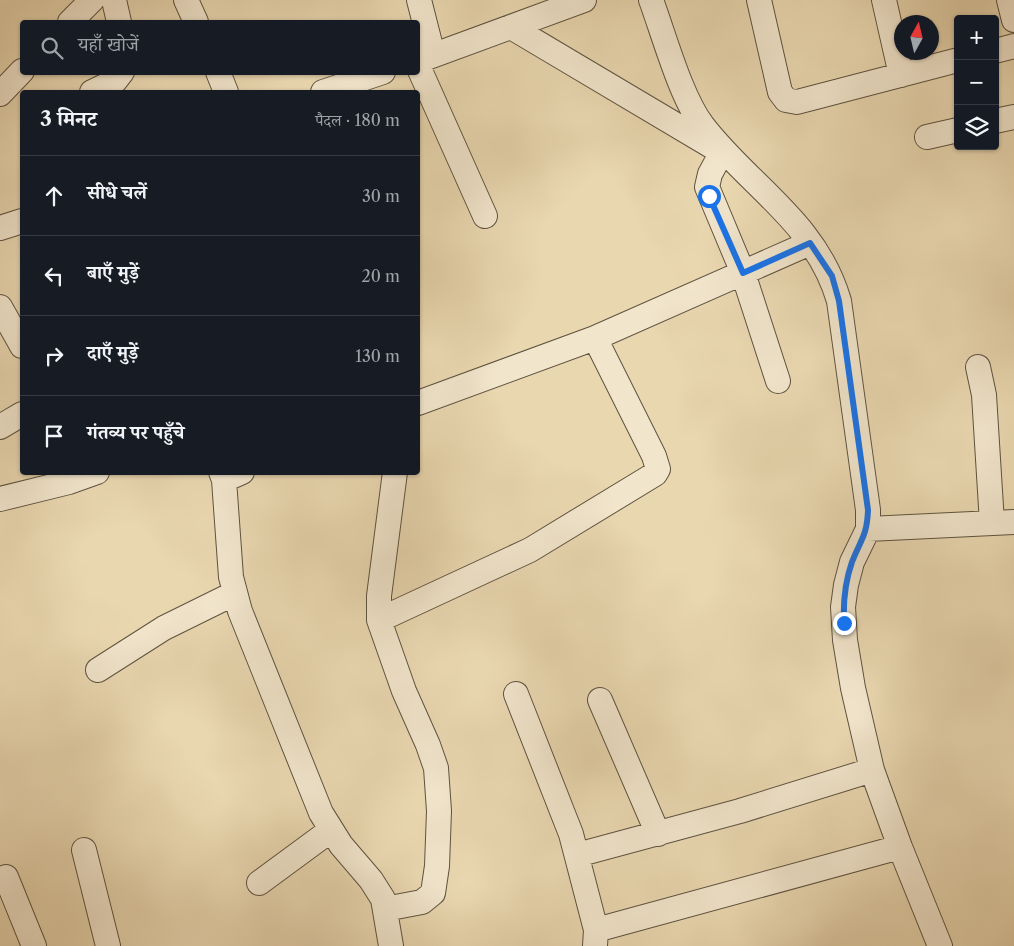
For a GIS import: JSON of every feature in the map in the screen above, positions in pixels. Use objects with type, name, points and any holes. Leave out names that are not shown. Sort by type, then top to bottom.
[{"type":"street","points":[[72,20],[92,0]]},
{"type":"street","points":[[114,0],[119,20]]},
{"type":"street","points":[[186,0],[195,20]]},
{"type":"street","points":[[419,0],[423,61],[485,216]]},
{"type":"street","points":[[423,61],[584,0]]},
{"type":"street","points":[[651,0],[694,112],[702,126],[727,155],[794,220],[832,276],[839,301],[867,490],[868,529],[852,562],[843,607],[848,663],[872,770],[900,847],[940,946]]},
{"type":"street","points":[[759,0],[780,92],[786,100],[797,102],[954,61]]},
{"type":"street","points":[[884,0],[901,75]]},
{"type":"street","points":[[1009,0],[1014,20]]},
{"type":"street","points":[[510,27],[727,155]]},
{"type":"street","points":[[999,50],[1014,46]]},
{"type":"street","points":[[0,94],[20,73]]},
{"type":"street","points":[[96,90],[115,81],[120,75]]},
{"type":"street","points":[[219,75],[225,90]]},
{"type":"street","points":[[329,90],[374,75]]},
{"type":"street","points":[[999,120],[1014,117]]},
{"type":"street","points":[[927,137],[954,131]]},
{"type":"street","points":[[727,155],[710,174],[706,187],[743,273],[778,381]]},
{"type":"street","points":[[0,228],[20,222]]},
{"type":"street","points":[[420,401],[595,338],[810,243]]},
{"type":"street","points":[[0,307],[20,342]]},
{"type":"street","points":[[379,620],[530,550],[655,474],[658,469],[654,456],[595,338]]},
{"type":"street","points":[[868,529],[1003,522],[978,367]]},
{"type":"street","points":[[0,427],[20,415]]},
{"type":"street","points":[[0,499],[69,482],[89,475]]},
{"type":"street","points":[[229,475],[231,577],[235,594],[318,804],[331,830],[371,880],[382,899],[392,946]]},
{"type":"street","points":[[385,909],[422,902],[433,893],[437,866],[438,796],[432,755],[409,704],[379,620],[379,596],[395,475]]},
{"type":"street","points":[[98,670],[164,628],[235,594]]},
{"type":"street","points":[[516,694],[562,809],[577,855],[595,938],[900,847]]},
{"type":"street","points":[[600,700],[658,834]]},
{"type":"street","points":[[577,855],[658,834],[872,770]]},
{"type":"street","points":[[259,883],[331,830]]},
{"type":"street","points":[[84,850],[108,946]]},
{"type":"street","points":[[6,877],[34,946]]},
{"type":"route","points":[[709,196],[743,273],[810,243],[822,258],[832,276],[839,301],[867,490],[868,510],[868,529],[852,562],[846,585],[843,607],[844,623]]}]
